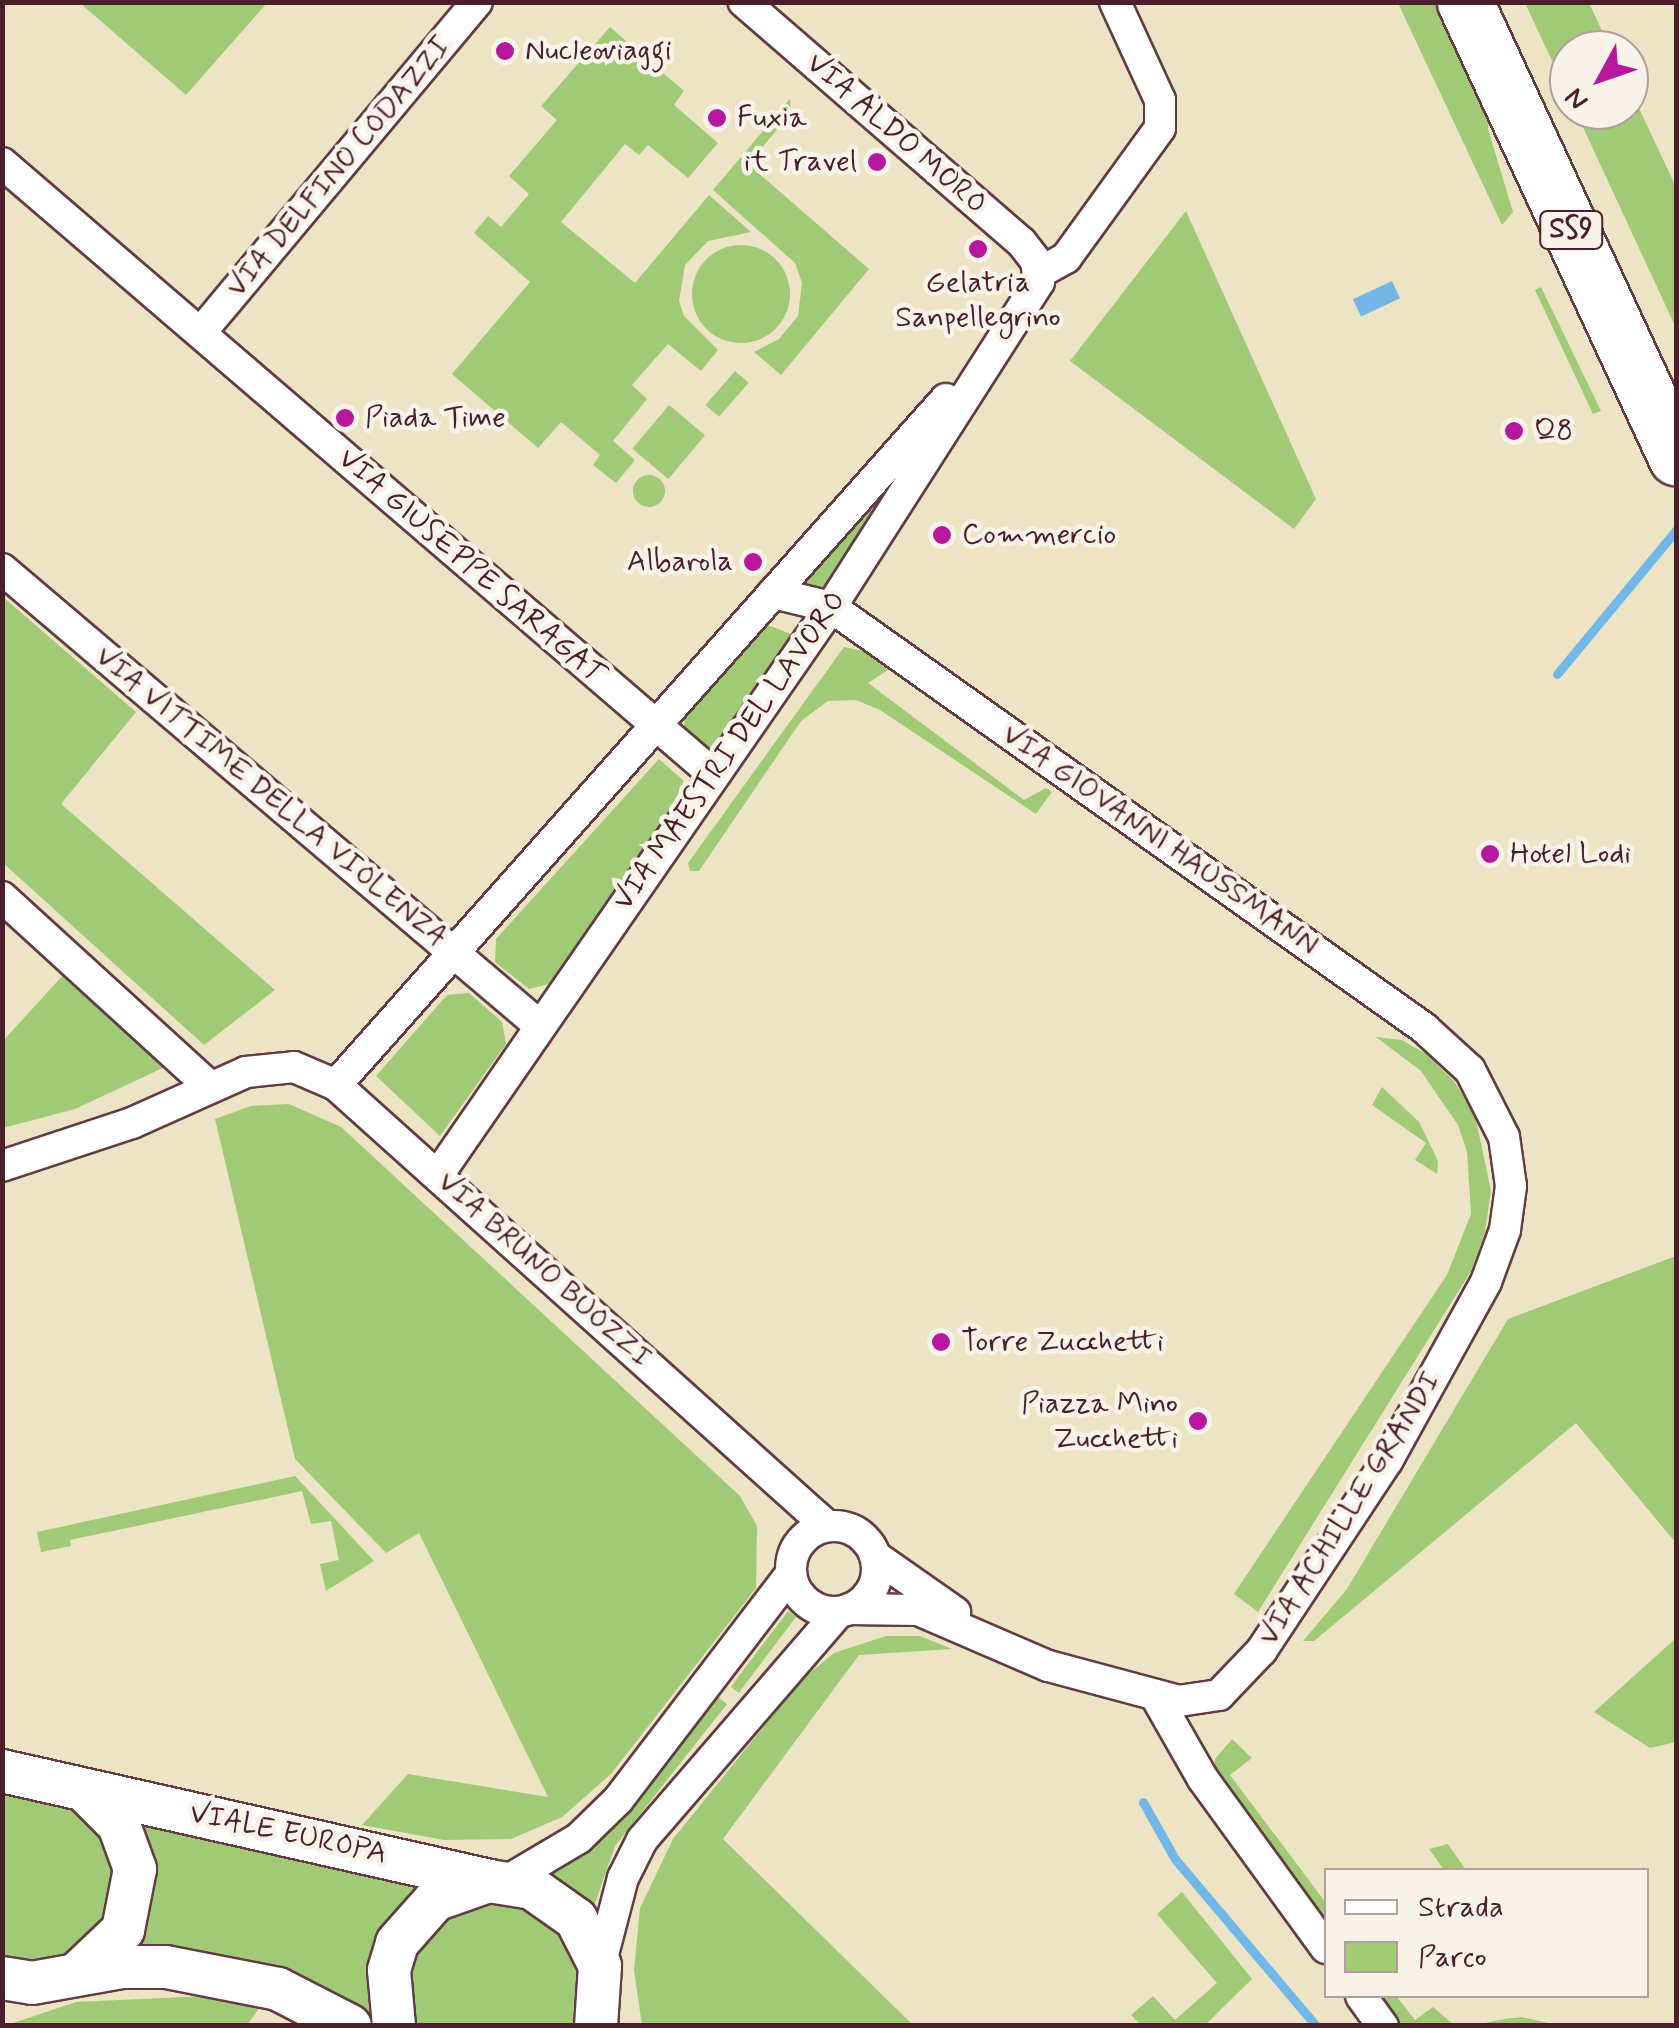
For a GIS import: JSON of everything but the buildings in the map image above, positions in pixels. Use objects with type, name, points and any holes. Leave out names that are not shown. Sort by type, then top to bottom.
[{"type":"highway","name":"SS9","points":[[1465,2],[1676,457]]},
{"type":"highway","name":"SS9","points":[[1504,2],[1676,373]]},
{"type":"street","name":"VIA DELFINO CODAZZI","points":[[200,332],[476,2]]},
{"type":"street","name":"VIA ALDO MORO","points":[[744,2],[1021,242],[1039,272]]},
{"type":"street","name":"VIA MAESTRI DEL LAVORO","points":[[438,1174],[831,607],[1035,292],[1039,272],[1066,258],[1160,128],[1160,100],[1115,2]]},
{"type":"street","name":"VIA GIUSEPPE SARAGAT","points":[[2,163],[713,774]]},
{"type":"street","name":"VIA MAESTRI DEL LAVORO","points":[[336,1085],[1014,322]]},
{"type":"street","name":"VIA VITTIME DELLA VIOLENZA","points":[[2,569],[540,1026]]},
{"type":"street","name":"VIA GIOVANNI HAUSSMANN","points":[[773,594],[831,607],[1424,1028],[1470,1070],[1504,1138]]},
{"type":"street","points":[[2,897],[208,1085]]},
{"type":"street","points":[[2,1166],[132,1123],[208,1085],[294,1068],[336,1085]]},
{"type":"street","name":"VIA BRUNO BUOZZI","points":[[336,1085],[827,1526]]},
{"type":"street","name":"VIA ACHILLE GRANDI","points":[[1154,1695],[1200,1699],[1234,1682],[1387,1461],[1486,1282],[1505,1230],[1511,1186],[1504,1138]]},
{"type":"street","name":"VIA BRUNO BUOZZI","points":[[751,1457],[773,1489],[793,1562]]},
{"type":"street","points":[[394,2026],[388,1970],[397,1942],[435,1900],[497,1882],[579,1838],[618,1800],[793,1562],[827,1526],[853,1530],[875,1556],[994,1640]]},
{"type":"street","points":[[604,2004],[623,1878],[642,1840],[844,1610],[873,1587],[875,1556]]},
{"type":"street","points":[[793,1562],[808,1604],[844,1610],[918,1610],[1048,1666],[1154,1695],[1203,1779],[1324,1945]]},
{"type":"street","name":"VIALE EUROPA","points":[[11,1776],[497,1882],[556,1900],[584,1930],[604,2004]]},
{"type":"street","points":[[78,1972],[124,1930],[136,1869],[119,1824],[86,1792]]},
{"type":"street","points":[[12,1984],[78,1972],[166,1967],[241,1978],[278,1989],[350,2026]]},
{"type":"street","points":[[1363,1998],[1383,2026]]},
{"type":"green space","points":[[80,3],[267,3],[186,95]]},
{"type":"green space","points":[[1398,3],[1445,3],[1490,98],[1488,129],[1513,212],[1502,225]]},
{"type":"green space","points":[[1525,3],[1589,3],[1602,30],[1549,30],[1549,54]]},
{"type":"green space","points":[[610,27],[684,91],[674,105],[718,143],[688,178],[648,145],[639,155],[625,144],[561,222],[635,283],[709,195],[751,232],[708,241],[685,265],[679,301],[684,316],[718,350],[701,371],[668,344],[632,385],[647,399],[613,441],[635,460],[616,483],[593,465],[600,455],[561,422],[538,448],[452,374],[530,282],[474,233],[488,216],[501,227],[529,194],[509,176],[557,120],[541,106]]},
{"type":"green space","points":[[790,99],[791,113],[748,164],[869,269],[781,375],[754,352],[779,339],[798,316],[802,283],[795,263],[713,190]]},
{"type":"green space","points":[[1584,130],[1649,130],[1676,187],[1676,328]]},
{"type":"green space","points":[[1186,211],[1316,499],[1294,529],[1070,361]]},
{"type":"green space","points":[[741,245],[760,249],[776,259],[786,275],[790,294],[786,313],[776,329],[760,339],[741,343],[722,339],[706,329],[696,313],[692,294],[696,275],[706,259],[722,249]]},
{"type":"green space","points":[[1541,287],[1601,411],[1593,414],[1535,290]]},
{"type":"green space","points":[[735,371],[749,383],[719,417],[705,405]]},
{"type":"green space","points":[[669,405],[705,435],[668,479],[632,449]]},
{"type":"green space","points":[[649,475],[660,480],[665,491],[660,502],[649,507],[638,502],[633,491],[638,480]]},
{"type":"green space","points":[[896,475],[901,477],[820,596],[796,592]]},
{"type":"green space","points":[[3,597],[136,712],[61,804],[275,990],[204,1045],[3,863]]},
{"type":"green space","points":[[768,625],[793,635],[714,747],[703,748],[685,732],[684,720]]},
{"type":"green space","points":[[844,647],[863,651],[888,670],[868,683],[1024,800],[1046,788],[1052,792],[1036,814],[880,710],[856,700],[828,701],[801,721],[699,871],[690,871],[688,863]]},
{"type":"green space","points":[[659,759],[683,780],[683,790],[549,984],[529,989],[495,962],[496,939]]},
{"type":"green space","points":[[65,973],[165,1067],[75,1109],[3,1128],[2,1042]]},
{"type":"green space","points":[[469,993],[502,1022],[506,1044],[440,1136],[376,1076],[447,995]]},
{"type":"green space","points":[[1376,1037],[1402,1040],[1426,1054],[1454,1081],[1475,1115],[1491,1191],[1485,1232],[1471,1271],[1258,1612],[1234,1594],[1447,1275],[1471,1214],[1467,1152],[1458,1125],[1421,1071]]},
{"type":"green space","points":[[1382,1087],[1419,1122],[1438,1161],[1437,1174],[1415,1160],[1426,1143],[1372,1105]]},
{"type":"green space","points":[[289,1104],[341,1127],[740,1496],[757,1526],[756,1588],[611,1774],[562,1817],[511,1839],[444,1840],[362,1825],[408,1774],[548,1797],[419,1533],[386,1553],[295,1459],[215,1119],[251,1106]]},
{"type":"green space","points":[[1676,1256],[1676,1543],[1576,1423],[1314,1641],[1303,1641],[1347,1589],[1508,1319]]},
{"type":"green space","points":[[295,1476],[374,1561],[326,1591],[320,1564],[339,1560],[331,1521],[311,1524],[302,1491],[70,1540],[71,1546],[41,1552],[37,1532]]},
{"type":"green space","points":[[788,1611],[796,1617],[739,1693],[731,1687]]},
{"type":"green space","points":[[886,1636],[920,1636],[952,1649],[859,1655],[723,1839],[913,2025],[642,2025],[634,1971],[640,1908],[673,1839],[802,1679],[834,1653]]},
{"type":"green space","points":[[1676,1638],[1676,1742],[1650,1748],[1594,1712]]},
{"type":"green space","points":[[718,1697],[727,1704],[615,1846],[592,1912],[541,1875],[606,1835]]},
{"type":"green space","points":[[1232,1739],[1252,1758],[1230,1775],[1324,1900],[1324,1922],[1214,1771],[1215,1759]]},
{"type":"green space","points":[[22,1791],[82,1805],[119,1854],[99,1941],[44,1968],[3,1962],[3,1797]]},
{"type":"green space","points":[[134,1820],[425,1880],[376,2020],[251,1962],[133,1949]]},
{"type":"green space","points":[[1448,1844],[1465,1868],[1443,1868],[1429,1849]]},
{"type":"green space","points":[[1182,1892],[1252,1979],[1205,2025],[1141,2025],[1131,2015],[1153,1996],[1175,2020],[1217,1983],[1157,1914]]},
{"type":"green space","points":[[508,1900],[553,1920],[581,1960],[577,2026],[414,2025],[410,1960],[422,1937],[460,1906]]},
{"type":"green space","points":[[206,1996],[260,2007],[247,2025],[4,2026],[76,2002]]},
{"type":"green space","points":[[1380,1998],[1398,1998],[1415,2020],[1433,2007],[1454,2025],[1401,2025]]},
{"type":"green space","points":[[1522,2017],[1553,2024],[1475,2025],[1504,2019]]},
{"type":"water","points":[[1392,281],[1400,298],[1361,316],[1353,299]]},
{"type":"waterway","points":[[1557,674],[1676,530]]},
{"type":"waterway","points":[[1143,1802],[1175,1859],[1316,2026]]},
{"type":"place","name":"Nucleoviaggi","points":[[505,51]]},
{"type":"place","name":"Fuxia","points":[[717,118]]},
{"type":"place","name":"it Travel","points":[[877,162]]},
{"type":"place","name":"Gelatria Sanpellegrino","points":[[978,249]]},
{"type":"place","name":"Piada Time","points":[[345,418]]},
{"type":"place","name":"Q8","points":[[1514,431]]},
{"type":"place","name":"Commercio","points":[[942,535]]},
{"type":"place","name":"Albarola","points":[[753,562]]},
{"type":"place","name":"Hotel Lodi","points":[[1490,854]]},
{"type":"place","name":"Torre Zucchetti","points":[[941,1342]]},
{"type":"place","name":"Piazza Mino Zucchetti","points":[[1198,1421]]}]
